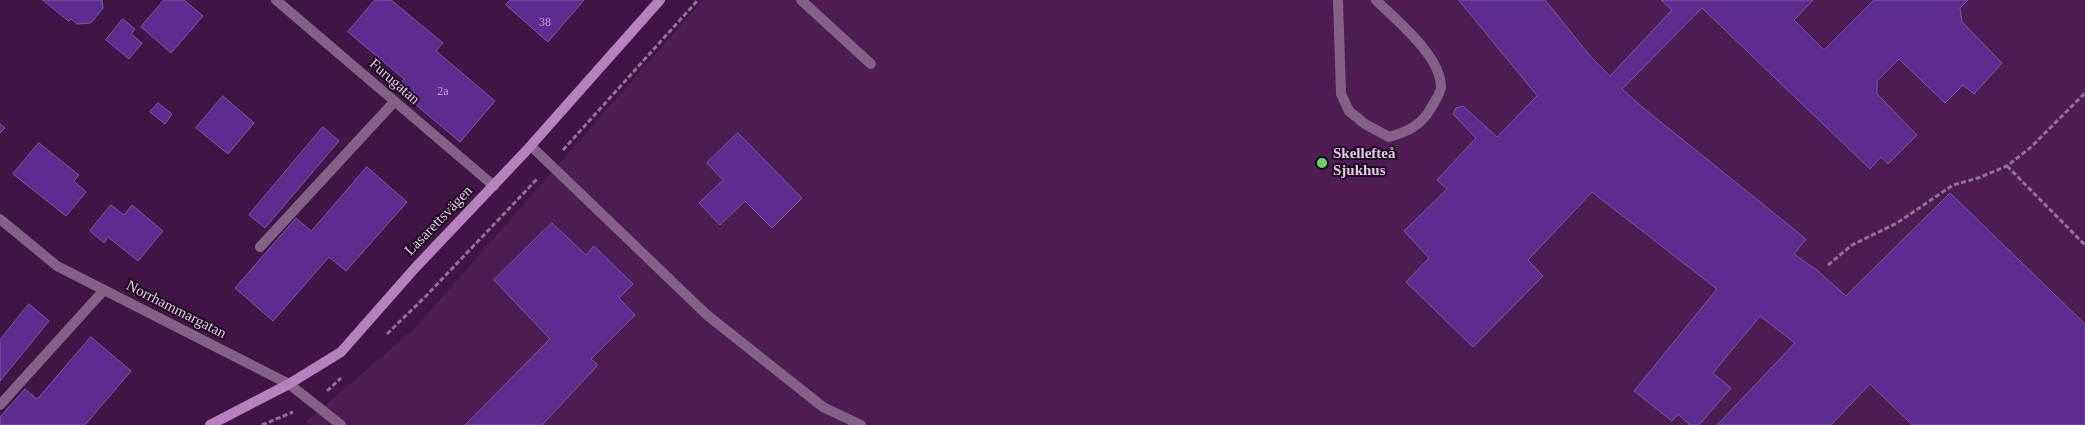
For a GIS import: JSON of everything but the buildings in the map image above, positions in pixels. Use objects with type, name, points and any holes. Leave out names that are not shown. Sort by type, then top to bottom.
[{"type":"main road","name":"Lasarettsvägen","points":[[210,425],[289,384],[341,352],[415,268],[531,146],[660,0]]},
{"type":"street","name":"Furugatan","points":[[276,0],[494,186]]},
{"type":"street","points":[[801,0],[871,64]]},
{"type":"street","points":[[1338,0],[1341,94],[1350,111],[1366,124],[1389,137],[1416,128],[1429,111],[1441,89],[1438,71],[1429,55],[1376,0]]},
{"type":"street","points":[[260,247],[394,102]]},
{"type":"street","points":[[531,146],[707,315],[823,407],[861,425]]},
{"type":"street","name":"Norrhammargatan","points":[[0,218],[58,266],[289,384],[341,425]]},
{"type":"street","points":[[0,405],[104,290]]},
{"type":"path","points":[[384,336],[426,296],[550,165],[698,0]]},
{"type":"path","points":[[1828,265],[1852,244],[1897,223],[1953,185],[1978,178],[2007,166],[2030,148],[2085,93]]},
{"type":"path","points":[[2007,166],[2085,245]]},
{"type":"path","points":[[262,425],[314,404],[342,377]]},
{"type":"shaded area","name":"Skellefteå Sjukhus","points":[[703,0],[2085,0],[2085,425],[311,425],[306,422],[416,327]]},
{"type":"place","name":"Skellefteå Sjukhus","points":[[1322,163]]}]
